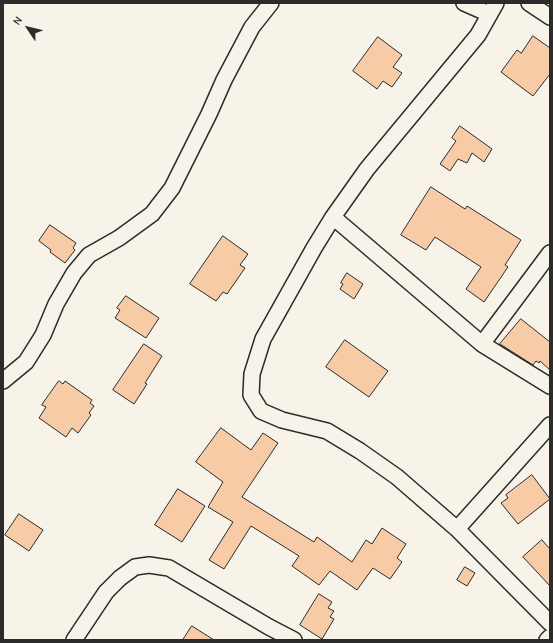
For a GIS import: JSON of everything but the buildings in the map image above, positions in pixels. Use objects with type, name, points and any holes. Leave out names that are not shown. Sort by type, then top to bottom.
[{"type":"street","points":[[3,381],[26,362],[43,334],[56,304],[74,273],[89,256],[119,238],[152,214],[172,188],[209,114],[224,80],[252,27],[271,3]]},
{"type":"street","points":[[464,3],[492,9],[478,35],[367,169],[333,217],[263,339],[252,374],[251,395],[261,411],[282,420],[327,431],[360,451],[397,477],[457,529],[550,623]]},
{"type":"street","points":[[528,3],[550,17]]},
{"type":"street","points":[[333,217],[482,344],[550,386]]},
{"type":"street","points":[[482,344],[550,253]]},
{"type":"street","points":[[457,529],[550,425]]},
{"type":"street","points":[[74,640],[106,592],[120,578],[135,567],[149,565],[169,568],[269,627],[294,640]]},
{"type":"street","points":[[547,640],[550,637]]}]
